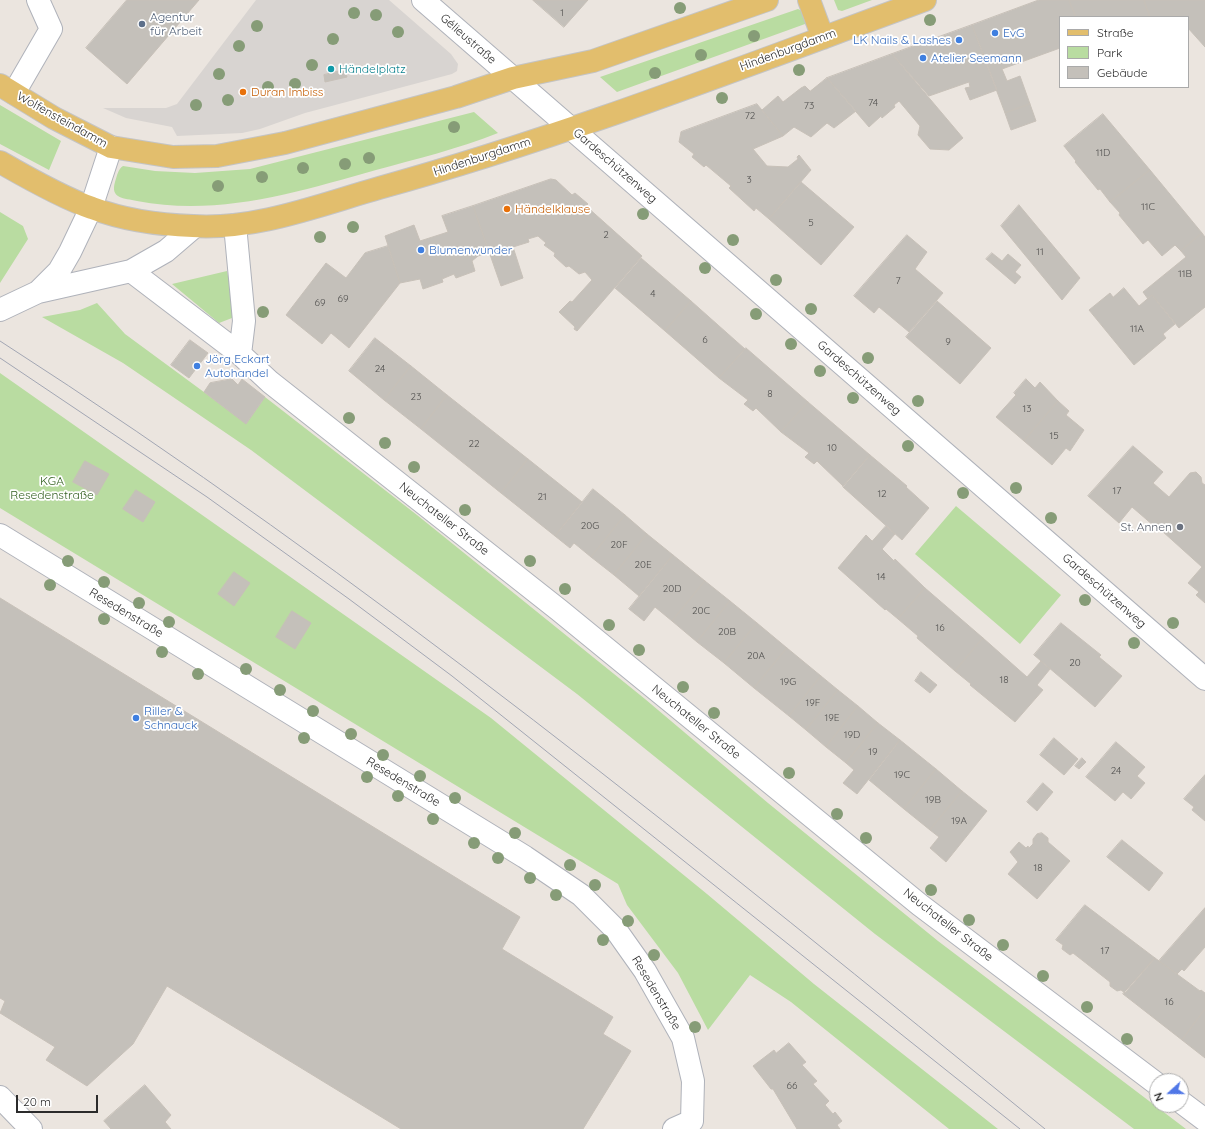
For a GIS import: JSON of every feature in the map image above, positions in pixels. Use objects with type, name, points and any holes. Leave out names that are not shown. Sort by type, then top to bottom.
[{"type":"main road","points":[[513,78],[593,61],[767,0]]},
{"type":"main road","points":[[809,0],[823,38]]},
{"type":"main road","name":"Hindenburgdamm","points":[[194,227],[235,226],[278,217],[434,173],[572,128],[925,0]]},
{"type":"main road","name":"Wolfensteindamm","points":[[7,89],[54,118],[111,147],[173,157],[218,156],[285,144],[449,99],[513,78]]},
{"type":"main road","points":[[0,162],[20,174],[91,208],[140,221],[194,227]]},
{"type":"street","points":[[7,89],[50,29],[38,0]]},
{"type":"street","name":"Gélieustraße","points":[[423,0],[513,78]]},
{"type":"street","name":"Gardeschützenweg","points":[[513,78],[1205,679]]},
{"type":"street","points":[[38,292],[59,271],[91,208],[111,147]]},
{"type":"street","points":[[235,226],[244,321],[240,354]]},
{"type":"street","points":[[0,310],[38,292],[131,271],[166,251],[194,227]]},
{"type":"street","name":"Neuchateller Straße","points":[[131,271],[240,354],[270,382],[559,610],[920,904],[1149,1078]]},
{"type":"street","name":"Resedenstraße","points":[[0,535],[525,857],[581,895],[623,939],[645,971],[683,1038],[693,1081],[690,1126]]},
{"type":"street","points":[[0,1097],[31,1129]]},
{"type":"street","points":[[1189,1108],[1205,1120]]},
{"type":"green space","points":[[834,0],[872,0],[842,11],[838,10]]},
{"type":"green space","points":[[798,9],[802,11],[805,24],[617,92],[600,77]]},
{"type":"green space","points":[[0,105],[61,141],[49,170],[0,144]]},
{"type":"green space","points":[[474,112],[498,133],[437,153],[287,194],[258,200],[198,206],[167,205],[137,201],[119,197],[114,192],[117,175],[123,166],[155,171],[195,173],[250,169]]},
{"type":"green space","points":[[0,212],[23,226],[28,239],[0,283]]},
{"type":"green space","points":[[227,271],[235,310],[232,318],[219,323],[172,284]]},
{"type":"green space","points":[[97,303],[125,334],[246,423],[265,397],[417,515],[645,699],[768,803],[938,941],[1149,1101],[1149,1113],[1165,1113],[1186,1129],[1134,1129],[875,934],[577,694],[251,450],[123,363],[42,317],[80,310]]},
{"type":"green space","name":"KGA Resedenstraße","points":[[0,373],[491,718],[707,894],[814,984],[998,1129],[949,1129],[791,1002],[750,975],[708,1030],[678,973],[627,905],[618,884],[0,508]]},
{"type":"green space","points":[[956,506],[1061,595],[1020,644],[915,554]]},
{"type":"shaded area","name":"Händelplatz","points":[[256,0],[389,0],[451,54],[458,64],[457,71],[452,74],[305,113],[260,129],[242,133],[177,136],[172,127],[126,118],[103,108],[166,108],[177,104]]},
{"type":"building","name":"Agentur für Arbeit","points":[[127,0],[199,0],[127,84],[86,48]]},
{"type":"building","points":[[533,0],[588,0],[564,27]]},
{"type":"building","points":[[1039,0],[1069,0],[1076,16],[1059,16],[1059,48],[1002,69],[1007,81],[1020,76],[1030,104],[1005,113],[972,25]]},
{"type":"building","points":[[1069,0],[1144,0],[1150,16],[1076,16]]},
{"type":"building","points":[[1144,0],[1205,0],[1205,47],[1189,29],[1189,16],[1150,16]]},
{"type":"building","points":[[972,25],[997,90],[970,100],[965,88],[970,87],[969,82],[929,96],[892,54]]},
{"type":"building","points":[[892,54],[963,138],[949,150],[930,149],[918,135],[920,126],[899,101],[894,105],[895,107],[882,118],[881,116],[869,127],[827,78]]},
{"type":"building","points":[[345,70],[347,77],[325,82],[324,75]]},
{"type":"building","points":[[827,78],[856,111],[834,128],[827,123],[811,137],[794,127],[783,136],[762,110],[778,96],[783,102],[801,88],[805,86],[810,91]]},
{"type":"building","points":[[757,104],[783,136],[753,149],[767,166],[788,167],[798,159],[797,157],[799,155],[811,170],[769,219],[756,208],[754,211],[729,188],[731,186],[706,165],[704,167],[692,157],[694,154],[679,142],[681,132]]},
{"type":"building","points":[[1030,104],[1036,121],[1011,130],[1005,113]]},
{"type":"building","points":[[1103,114],[1150,170],[1110,202],[1075,162],[1076,161],[1064,146]]},
{"type":"building","points":[[1150,170],[1202,233],[1181,251],[1175,245],[1162,256],[1148,240],[1143,244],[1110,202]]},
{"type":"building","points":[[551,179],[556,180],[572,195],[575,193],[588,204],[586,206],[642,256],[577,331],[574,329],[575,327],[559,312],[570,301],[572,302],[592,280],[585,272],[579,274],[569,266],[566,267],[554,256],[555,253],[544,245],[546,243],[538,236],[528,239],[529,242],[513,247],[523,278],[501,286],[473,206]]},
{"type":"building","points":[[801,182],[854,227],[821,265],[769,219]]},
{"type":"building","points":[[1019,205],[1080,278],[1062,300],[1001,226]]},
{"type":"building","points":[[473,206],[489,252],[478,256],[472,261],[475,271],[456,278],[454,274],[442,279],[443,282],[423,289],[420,279],[400,283],[385,236],[414,225],[420,241],[448,232],[442,216]]},
{"type":"building","points":[[1202,233],[1205,237],[1205,307],[1179,328],[1152,295],[1148,299],[1143,292],[1186,257],[1181,251]]},
{"type":"building","points":[[907,235],[927,252],[915,269],[943,293],[909,332],[879,307],[874,313],[854,296]]},
{"type":"building","points":[[388,246],[400,283],[349,348],[331,333],[322,344],[286,315],[326,263],[346,278],[365,253]]},
{"type":"building","points":[[992,253],[1002,261],[1008,254],[1021,265],[1015,272],[1021,277],[1015,284],[986,259]]},
{"type":"building","points":[[641,258],[691,301],[665,331],[615,288]]},
{"type":"building","points":[[1124,288],[1139,306],[1152,295],[1175,324],[1163,334],[1166,338],[1134,365],[1089,310],[1110,293],[1113,297]]},
{"type":"building","points":[[691,301],[745,349],[719,378],[665,331]]},
{"type":"building","points":[[937,301],[991,348],[960,384],[906,337]]},
{"type":"building","points":[[375,338],[411,366],[384,400],[349,371]]},
{"type":"building","points":[[190,340],[208,353],[189,378],[171,365]]},
{"type":"building","points":[[746,348],[808,402],[781,432],[756,408],[753,411],[744,404],[748,400],[719,378]]},
{"type":"building","points":[[411,366],[447,395],[421,429],[384,400]]},
{"type":"building","points":[[232,379],[238,385],[242,379],[265,397],[246,424],[204,392],[210,383]]},
{"type":"building","points":[[1026,379],[1035,388],[1040,382],[1058,401],[1024,441],[996,417],[1016,395],[1014,393]]},
{"type":"building","points":[[447,395],[528,459],[501,493],[421,429]]},
{"type":"building","points":[[1058,401],[1069,411],[1066,415],[1084,430],[1070,451],[1066,448],[1052,465],[1024,441]]},
{"type":"building","points":[[808,402],[870,455],[843,486],[817,461],[814,464],[805,457],[809,453],[781,432]]},
{"type":"building","name":"St. Annen","points":[[1133,446],[1163,472],[1153,483],[1169,497],[1190,473],[1196,472],[1201,477],[1202,483],[1205,485],[1205,603],[1196,595],[1199,592],[1188,583],[1202,567],[1162,531],[1161,532],[1132,507],[1119,523],[1088,496]]},
{"type":"building","points":[[870,455],[907,486],[906,487],[929,508],[902,540],[843,487]]},
{"type":"building","points":[[528,459],[582,502],[555,536],[501,493]]},
{"type":"building","points":[[85,461],[109,474],[97,495],[73,482]]},
{"type":"building","points":[[593,489],[625,515],[591,557],[574,543],[570,548],[555,536]]},
{"type":"building","points":[[136,490],[155,502],[143,522],[123,509]]},
{"type":"building","points":[[625,515],[647,534],[614,575],[591,557]]},
{"type":"building","points":[[886,526],[895,534],[882,549],[894,561],[895,559],[925,588],[898,619],[886,609],[885,610],[838,568],[866,535],[872,541]]},
{"type":"building","points":[[647,534],[673,555],[639,596],[614,575]]},
{"type":"building","points":[[673,555],[705,581],[672,621],[655,607],[644,621],[629,609]]},
{"type":"building","points":[[234,572],[250,583],[234,606],[218,594]]},
{"type":"building","points":[[705,581],[730,601],[697,642],[672,621]]},
{"type":"building","points":[[925,588],[983,638],[955,671],[917,638],[918,636],[898,619]]},
{"type":"building","name":"Riller & Schnauck","points":[[0,598],[520,917],[502,949],[613,1017],[603,1034],[631,1051],[583,1129],[401,1129],[167,986],[133,1044],[87,1086],[46,1060],[55,1047],[0,1013],[5,1001],[0,998]]},
{"type":"building","points":[[730,601],[757,623],[724,663],[697,642]]},
{"type":"building","points":[[292,611],[311,623],[295,649],[276,637]]},
{"type":"building","points":[[757,623],[787,648],[754,688],[724,663]]},
{"type":"building","points":[[1061,623],[1101,655],[1099,657],[1122,676],[1095,707],[1034,655]]},
{"type":"building","points":[[983,638],[1027,677],[1041,661],[1050,669],[1037,685],[1043,690],[1015,722],[955,671]]},
{"type":"building","points":[[787,648],[821,676],[789,716],[754,688]]},
{"type":"building","points":[[921,672],[937,685],[930,693],[915,681]]},
{"type":"building","points":[[821,676],[838,690],[806,730],[789,716]]},
{"type":"building","points":[[838,690],[858,706],[826,747],[806,730]]},
{"type":"building","points":[[858,706],[878,723],[846,763],[826,747]]},
{"type":"building","points":[[878,723],[900,740],[857,794],[843,783],[854,770],[846,763]]},
{"type":"building","points":[[1054,738],[1078,759],[1064,775],[1040,755]]},
{"type":"building","points":[[900,740],[936,769],[904,809],[869,780]]},
{"type":"building","points":[[1116,742],[1145,767],[1137,776],[1145,783],[1131,799],[1123,792],[1115,801],[1086,777]]},
{"type":"building","points":[[1082,758],[1086,762],[1079,769],[1075,766]]},
{"type":"building","points":[[936,769],[962,791],[930,830],[904,809]]},
{"type":"building","points":[[1205,775],[1205,821],[1192,810],[1194,807],[1184,799]]},
{"type":"building","points":[[1043,783],[1053,792],[1037,811],[1027,802]]},
{"type":"building","points":[[962,791],[987,811],[946,862],[930,848],[939,837],[930,830]]},
{"type":"building","points":[[1042,833],[1048,838],[1048,842],[1070,861],[1037,899],[1008,874],[1018,862],[1010,852],[1019,842],[1026,848],[1028,846],[1029,848],[1033,844],[1033,839],[1037,834]]},
{"type":"building","points":[[1122,840],[1163,873],[1149,891],[1107,857]]},
{"type":"building","points":[[1085,905],[1155,958],[1125,993],[1121,990],[1117,991],[1110,986],[1110,982],[1073,953],[1070,955],[1062,949],[1063,945],[1056,940]]},
{"type":"building","points":[[1205,908],[1205,947],[1184,971],[1182,969],[1177,974],[1159,961]]},
{"type":"building","points":[[1155,958],[1200,991],[1201,990],[1205,993],[1205,1009],[1182,1040],[1123,994]]},
{"type":"building","points":[[1205,1009],[1205,1058],[1182,1040]]},
{"type":"building","points":[[789,1043],[806,1062],[802,1065],[817,1081],[813,1084],[829,1101],[825,1105],[833,1114],[835,1112],[842,1121],[837,1125],[840,1129],[797,1129],[773,1089],[771,1089],[753,1066],[774,1050],[776,1053]]},
{"type":"building","points":[[145,1085],[171,1115],[165,1122],[171,1129],[111,1129],[104,1121]]},
{"type":"tram line","points":[[0,341],[136,431],[271,525],[403,621],[663,821],[1045,1129]]},
{"type":"tram line","points":[[0,358],[207,497],[349,599],[452,676],[1020,1129]]},
{"type":"place","name":"Agentur für Arbeit","points":[[142,24]]},
{"type":"place","name":"EvG","points":[[995,33]]},
{"type":"place","name":"LK Nails & Lashes","points":[[959,40]]},
{"type":"place","name":"Atelier Seemann","points":[[923,58]]},
{"type":"place","name":"Händelplatz","points":[[331,69]]},
{"type":"place","name":"Duran Imbiss","points":[[243,92]]},
{"type":"place","name":"Händelklause","points":[[507,209]]},
{"type":"place","name":"Blumenwunder","points":[[421,250]]},
{"type":"place","name":"Jörg Eckart Autohandel","points":[[197,366]]},
{"type":"place","name":"St. Annen","points":[[1180,527]]},
{"type":"place","name":"Riller & Schnauck","points":[[136,718]]}]
